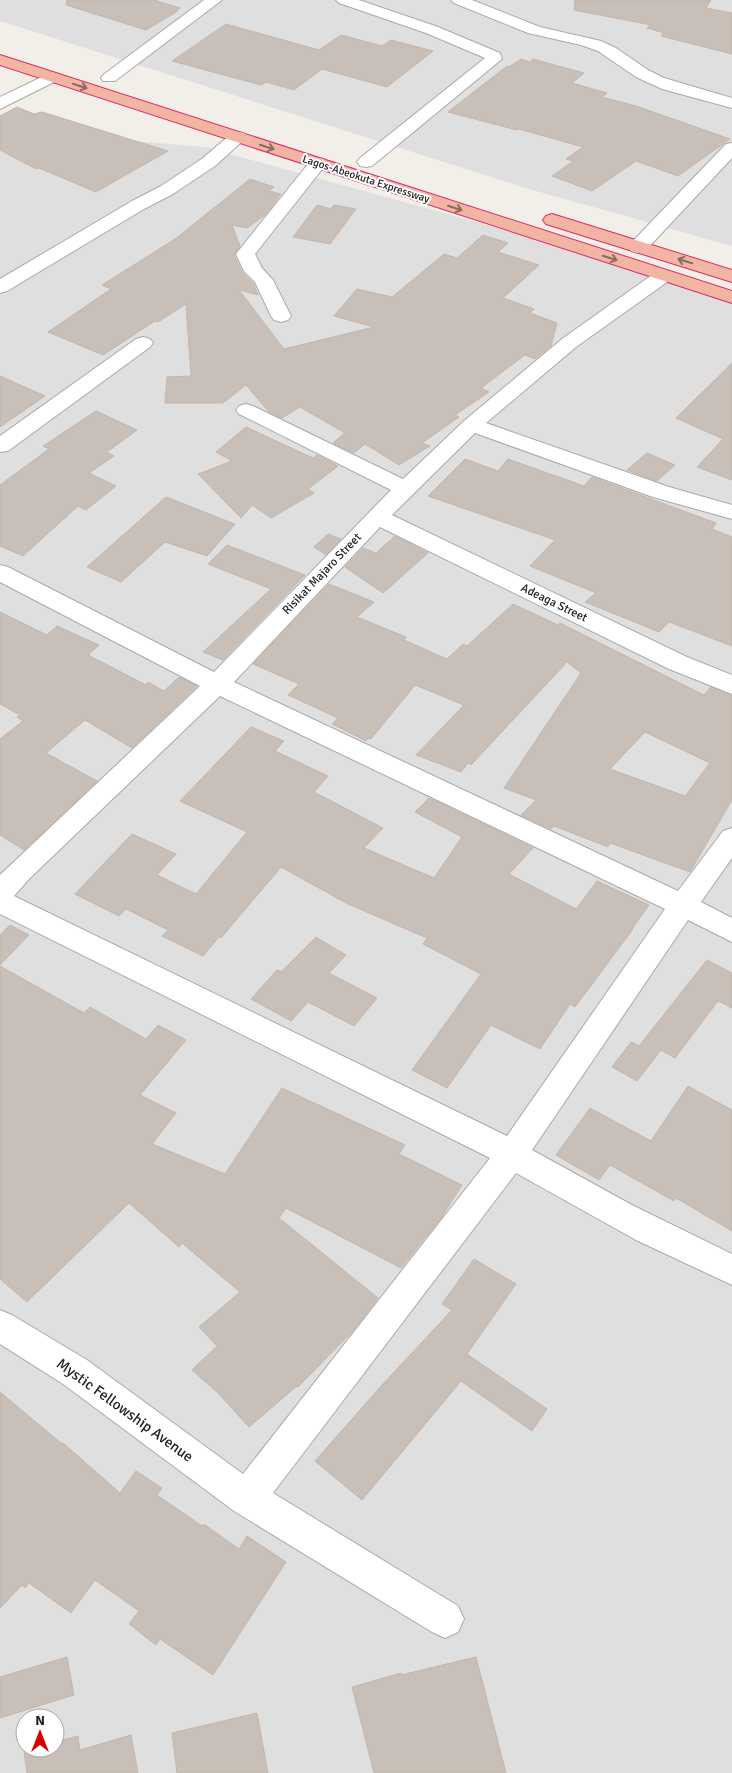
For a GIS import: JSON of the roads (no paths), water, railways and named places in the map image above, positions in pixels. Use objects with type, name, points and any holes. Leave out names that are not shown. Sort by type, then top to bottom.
[{"type":"highway","name":"Lagos-Abeokuta Expressway","points":[[0,44],[465,193]]},
{"type":"highway","name":"Lagos-Abeokuta Expressway","points":[[0,60],[732,298]]},
{"type":"highway","points":[[538,216],[731,274]]},
{"type":"street","points":[[109,78],[214,0]]},
{"type":"street","points":[[344,0],[432,30],[494,56],[494,59],[366,162]]},
{"type":"street","points":[[459,0],[533,30],[561,37],[575,38],[604,48],[624,59],[639,72],[650,78],[732,103]]},
{"type":"street","points":[[0,104],[52,77]]},
{"type":"street","points":[[0,287],[138,205],[167,190],[210,162],[238,137]]},
{"type":"street","points":[[638,247],[732,148]]},
{"type":"street","points":[[281,316],[263,280],[254,271],[245,254],[318,163]]},
{"type":"street","name":"Risikat Majaro Street","points":[[0,894],[10,868],[218,684],[377,517],[471,424],[569,344],[663,276]]},
{"type":"street","points":[[0,446],[143,342]]},
{"type":"street","points":[[246,410],[406,489]]},
{"type":"street","points":[[471,424],[637,484],[732,512]]},
{"type":"street","name":"Adeaga Street","points":[[377,517],[678,663],[732,685]]},
{"type":"street","points":[[0,572],[218,684],[683,905],[732,931]]},
{"type":"street","points":[[247,1498],[512,1154],[683,905],[732,838]]},
{"type":"street","points":[[0,902],[512,1154],[596,1204],[657,1236],[732,1270]]},
{"type":"street","name":"Mystic Fellowship Avenue","points":[[0,1326],[74,1372],[247,1498],[445,1619]]}]
